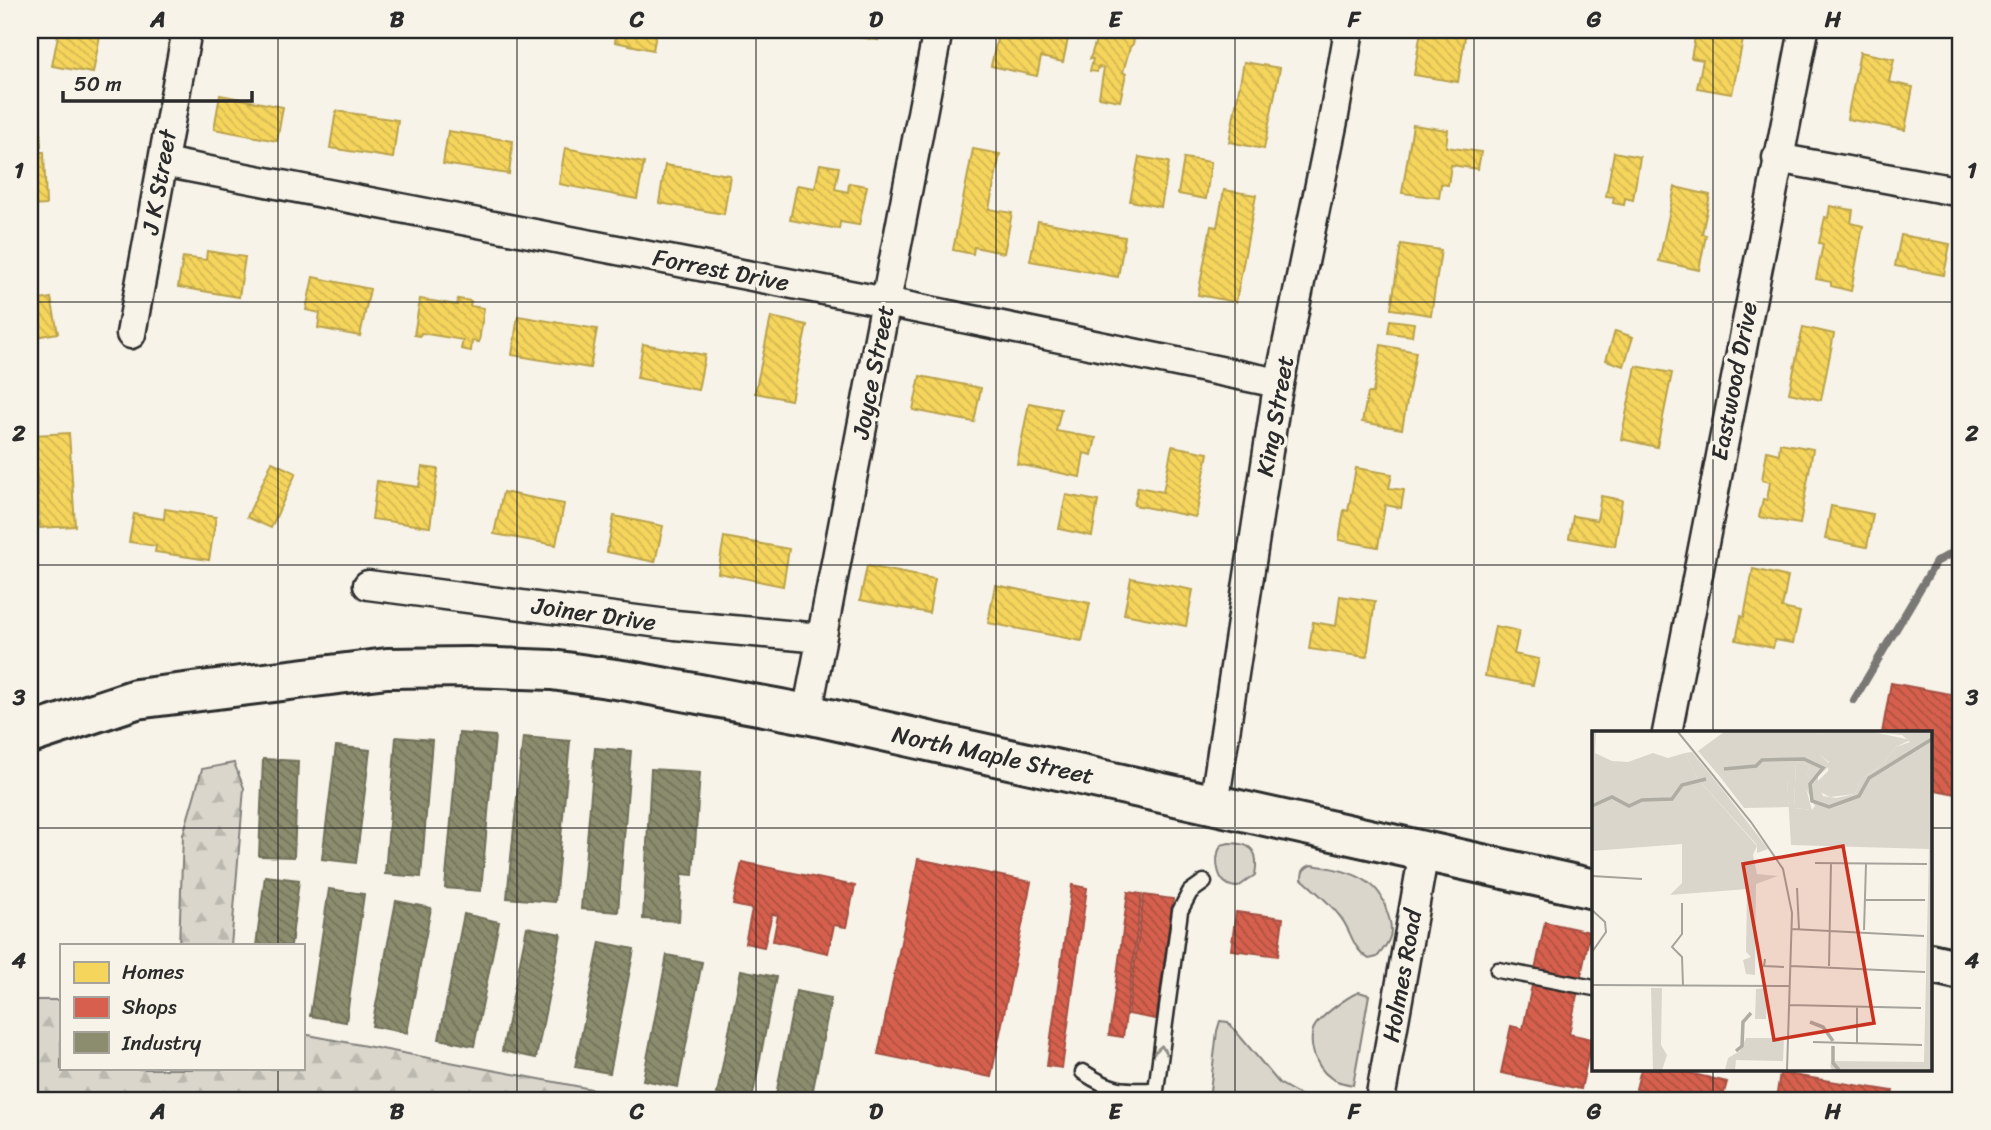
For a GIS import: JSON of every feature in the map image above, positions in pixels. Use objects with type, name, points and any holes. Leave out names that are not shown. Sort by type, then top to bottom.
[{"type":"main road","name":"North Maple Street","points":[[30,734],[136,699],[387,668],[552,670],[629,681],[807,714],[1592,889]]},
{"type":"main road","points":[[1932,963],[1961,970]]},
{"type":"street","name":"J K Street","points":[[131,334],[187,30]]},
{"type":"street","name":"Joyce Street","points":[[807,714],[938,30]]},
{"type":"street","name":"King Street","points":[[1214,805],[1278,383],[1334,121],[1349,30]]},
{"type":"street","name":"Eastwood Drive","points":[[1667,731],[1804,30]]},
{"type":"street","points":[[1777,158],[1961,192]]},
{"type":"street","name":"Forrest Drive","points":[[163,162],[887,302],[1278,383]]},
{"type":"street","name":"Joiner Drive","points":[[368,585],[675,625],[821,638]]},
{"type":"street","name":"Holmes Road","points":[[1380,1100],[1424,852]]},
{"type":"lane","points":[[1083,1072],[1103,1085],[1125,1091],[1156,1090],[1180,911],[1190,892],[1204,882]]},
{"type":"lane","points":[[1498,970],[1592,988]]},
{"type":"green space","points":[[234,763],[244,788],[231,944],[179,944],[183,835],[202,769]]},
{"type":"green space","points":[[1229,843],[1249,847],[1255,855],[1255,875],[1238,887],[1225,883],[1217,865],[1221,845]]},
{"type":"green space","points":[[1311,865],[1340,870],[1359,877],[1375,888],[1381,896],[1391,931],[1386,946],[1377,957],[1369,959],[1358,949],[1338,914],[1302,879],[1304,870]]},
{"type":"green space","points":[[1359,992],[1369,995],[1353,1085],[1337,1081],[1325,1073],[1316,1060],[1312,1037],[1316,1025],[1326,1014]]},
{"type":"green space","points":[[30,1000],[60,1000],[60,1070],[304,1070],[304,1034],[649,1100],[30,1100]]},
{"type":"green space","points":[[1220,1021],[1228,1022],[1279,1083],[1309,1100],[1209,1100]]},
{"type":"building: Homes","points":[[59,30],[101,30],[93,73],[52,66]]},
{"type":"building: Homes","points":[[617,30],[657,30],[653,50],[615,42]]},
{"type":"building: Homes","points":[[820,30],[880,30],[878,40]]},
{"type":"building: Homes","points":[[999,30],[1044,30],[1043,34],[1068,39],[1063,62],[1041,57],[1037,76],[991,66]]},
{"type":"building: Homes","points":[[1110,30],[1136,30],[1123,72],[1126,74],[1120,101],[1099,97],[1104,68],[1098,67],[1097,72],[1090,71],[1093,59],[1090,59],[1097,37],[1108,39]]},
{"type":"building: Homes","points":[[1421,30],[1466,30],[1458,82],[1414,75]]},
{"type":"building: Homes","points":[[1711,30],[1745,30],[1732,94],[1697,88],[1703,60],[1691,58],[1696,32],[1710,35]]},
{"type":"building: Homes","points":[[1860,52],[1894,59],[1889,82],[1913,87],[1905,130],[1847,119]]},
{"type":"building: Homes","points":[[1244,62],[1280,68],[1264,149],[1229,142]]},
{"type":"building: Homes","points":[[220,95],[283,107],[277,141],[214,129]]},
{"type":"building: Homes","points":[[40,111],[41,147],[30,148],[30,112]]},
{"type":"building: Homes","points":[[336,111],[398,120],[393,158],[330,148]]},
{"type":"building: Homes","points":[[1413,125],[1448,130],[1446,147],[1481,152],[1478,169],[1451,165],[1448,185],[1441,184],[1439,198],[1402,193]]},
{"type":"building: Homes","points":[[448,131],[513,141],[509,174],[443,164]]},
{"type":"building: Homes","points":[[565,148],[644,163],[637,199],[559,184]]},
{"type":"building: Homes","points":[[973,149],[1000,154],[989,209],[1012,213],[1004,253],[974,247],[973,254],[953,250]]},
{"type":"building: Homes","points":[[30,152],[44,152],[46,205],[30,206]]},
{"type":"building: Homes","points":[[1614,152],[1640,157],[1633,200],[1625,198],[1624,205],[1613,203],[1614,197],[1606,196]]},
{"type":"building: Homes","points":[[1139,157],[1169,162],[1161,207],[1130,201]]},
{"type":"building: Homes","points":[[1184,158],[1211,162],[1206,199],[1178,194]]},
{"type":"building: Homes","points":[[820,164],[839,167],[835,189],[848,192],[849,183],[867,186],[859,225],[840,222],[839,229],[790,220],[797,185],[815,188]]},
{"type":"building: Homes","points":[[665,165],[730,175],[724,214],[659,203]]},
{"type":"building: Homes","points":[[1675,187],[1710,195],[1702,234],[1706,235],[1699,270],[1659,261]]},
{"type":"building: Homes","points":[[1224,190],[1256,195],[1236,302],[1198,295],[1211,226],[1217,227]]},
{"type":"building: Homes","points":[[1830,206],[1853,210],[1851,223],[1863,226],[1851,291],[1816,279],[1823,244],[1819,243]]},
{"type":"building: Homes","points":[[1038,221],[1125,237],[1118,277],[1030,261]]},
{"type":"building: Homes","points":[[1901,235],[1950,244],[1944,275],[1895,266]]},
{"type":"building: Homes","points":[[1401,244],[1441,250],[1431,315],[1391,309]]},
{"type":"building: Homes","points":[[207,251],[245,257],[239,297],[178,287],[183,257],[206,260]]},
{"type":"building: Homes","points":[[313,277],[370,289],[360,336],[318,328],[320,313],[306,310]]},
{"type":"building: Homes","points":[[51,298],[58,333],[30,338],[30,302]]},
{"type":"building: Homes","points":[[420,299],[457,305],[458,299],[471,301],[470,306],[484,308],[479,342],[472,341],[471,351],[461,349],[463,340],[421,333],[420,336],[414,335]]},
{"type":"building: Homes","points":[[518,316],[597,329],[590,368],[512,355]]},
{"type":"building: Homes","points":[[771,317],[807,325],[791,400],[755,393]]},
{"type":"building: Homes","points":[[1390,320],[1414,323],[1412,336],[1388,333]]},
{"type":"building: Homes","points":[[1803,327],[1834,334],[1821,400],[1789,393]]},
{"type":"building: Homes","points":[[1615,331],[1633,337],[1624,366],[1606,360]]},
{"type":"building: Homes","points":[[643,344],[705,355],[698,390],[637,378]]},
{"type":"building: Homes","points":[[1381,345],[1416,352],[1402,429],[1362,422],[1368,393],[1373,393]]},
{"type":"building: Homes","points":[[1636,366],[1672,373],[1657,447],[1621,439]]},
{"type":"building: Homes","points":[[920,376],[981,388],[974,422],[913,410]]},
{"type":"building: Homes","points":[[1029,403],[1061,409],[1056,431],[1096,438],[1092,455],[1084,453],[1080,477],[1017,464]]},
{"type":"building: Homes","points":[[69,433],[75,526],[40,528],[34,435]]},
{"type":"building: Homes","points":[[1780,443],[1813,449],[1800,524],[1759,517],[1763,499],[1767,500],[1770,482],[1762,480],[1767,451],[1779,454]]},
{"type":"building: Homes","points":[[1172,446],[1208,453],[1196,517],[1134,505],[1138,487],[1163,492]]},
{"type":"building: Homes","points":[[272,462],[296,473],[271,528],[247,517]]},
{"type":"building: Homes","points":[[422,467],[438,469],[430,527],[372,519],[377,481],[419,487]]},
{"type":"building: Homes","points":[[1356,468],[1392,474],[1389,488],[1404,490],[1401,508],[1385,505],[1378,547],[1339,540]]},
{"type":"building: Homes","points":[[503,492],[564,504],[556,545],[494,534]]},
{"type":"building: Homes","points":[[1066,495],[1098,501],[1092,536],[1059,529]]},
{"type":"building: Homes","points":[[1601,496],[1622,500],[1615,546],[1569,538],[1573,516],[1597,520]]},
{"type":"building: Homes","points":[[1831,506],[1873,514],[1867,547],[1825,539]]},
{"type":"building: Homes","points":[[165,509],[216,517],[209,560],[155,552],[156,546],[129,542],[134,514],[164,519]]},
{"type":"building: Homes","points":[[614,516],[663,526],[655,562],[607,552]]},
{"type":"building: Homes","points":[[724,537],[789,549],[783,586],[718,573]]},
{"type":"building: Homes","points":[[867,566],[935,579],[929,613],[860,600]]},
{"type":"building: Homes","points":[[1753,569],[1788,577],[1782,608],[1800,612],[1793,643],[1775,640],[1773,648],[1736,640],[1741,616],[1744,617]]},
{"type":"building: Homes","points":[[1131,578],[1193,590],[1186,626],[1124,614]]},
{"type":"building: Homes","points":[[995,585],[1090,603],[1082,641],[988,623]]},
{"type":"building: Homes","points":[[1340,596],[1375,601],[1367,657],[1309,649],[1313,622],[1336,626]]},
{"type":"building: Homes","points":[[1495,626],[1519,631],[1514,654],[1539,659],[1533,685],[1485,676]]},
{"type":"building: Shops","points":[[1891,683],[1961,696],[1961,795],[1932,789],[1932,731],[1882,731]]},
{"type":"building: Shops","points":[[918,859],[1031,882],[991,1077],[878,1054]]},
{"type":"building: Shops","points":[[742,862],[855,886],[846,927],[834,925],[828,953],[773,941],[778,915],[772,914],[764,947],[745,943],[752,909],[733,905]]},
{"type":"building: Shops","points":[[1072,885],[1087,888],[1062,1068],[1047,1066]]},
{"type":"building: Shops","points":[[1128,892],[1142,894],[1123,1037],[1109,1035]]},
{"type":"building: Shops","points":[[1144,895],[1173,899],[1156,1019],[1128,1014]]},
{"type":"building: Shops","points":[[1236,912],[1283,918],[1278,956],[1231,950]]},
{"type":"building: Shops","points":[[1545,922],[1590,932],[1569,1034],[1592,1039],[1581,1089],[1501,1073],[1511,1026],[1523,1029]]},
{"type":"building: Shops","points":[[1641,1070],[1677,1070],[1727,1082],[1722,1100],[1685,1100],[1636,1089]]},
{"type":"building: Shops","points":[[1780,1073],[1893,1091],[1891,1100],[1776,1100]]},
{"type":"building: Industry","points":[[459,733],[495,736],[481,891],[445,888]]},
{"type":"building: Industry","points":[[396,737],[432,740],[421,877],[385,874]]},
{"type":"building: Industry","points":[[523,737],[570,741],[555,902],[507,898]]},
{"type":"building: Industry","points":[[336,746],[370,750],[356,863],[322,859]]},
{"type":"building: Industry","points":[[595,748],[631,751],[618,912],[581,909]]},
{"type":"building: Industry","points":[[263,759],[298,761],[294,857],[259,856]]},
{"type":"building: Industry","points":[[651,769],[700,772],[693,875],[682,874],[679,921],[643,919]]},
{"type":"building: Industry","points":[[265,876],[299,880],[291,944],[256,944]]},
{"type":"building: Industry","points":[[329,889],[364,894],[346,1022],[310,1016]]},
{"type":"building: Industry","points":[[396,901],[431,908],[407,1033],[372,1026]]},
{"type":"building: Industry","points":[[464,914],[499,922],[474,1046],[439,1039]]},
{"type":"building: Industry","points":[[527,927],[561,934],[536,1058],[502,1051]]},
{"type":"building: Industry","points":[[600,942],[634,949],[610,1073],[575,1067]]},
{"type":"building: Industry","points":[[667,955],[702,962],[678,1087],[643,1080]]},
{"type":"building: Industry","points":[[741,970],[776,977],[752,1100],[717,1094]]},
{"type":"building: Industry","points":[[796,991],[831,998],[811,1100],[775,1100]]},
{"type":"waterway","points":[[1854,700],[1936,562],[1961,548]]}]
